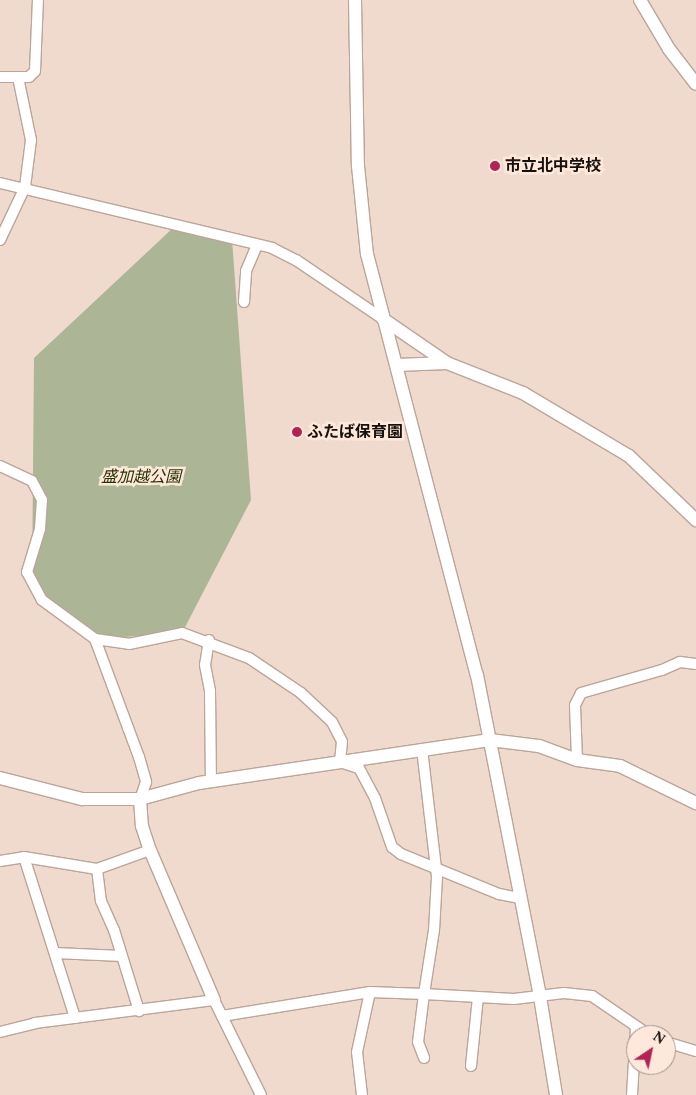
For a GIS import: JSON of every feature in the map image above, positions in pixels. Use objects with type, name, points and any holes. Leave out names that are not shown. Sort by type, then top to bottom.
[{"type":"street","points":[[0,77],[29,77],[35,71],[38,0]]},
{"type":"street","points":[[355,0],[362,212],[367,254],[477,675],[519,898],[540,997],[556,1095]]},
{"type":"street","points":[[640,0],[669,49],[696,84]]},
{"type":"street","points":[[0,240],[25,187],[31,140],[18,77]]},
{"type":"street","points":[[0,183],[25,187],[190,231],[257,244],[296,260],[447,363],[522,393],[629,456],[696,520]]},
{"type":"street","points":[[244,302],[246,271],[257,244]]},
{"type":"street","points":[[397,364],[447,363]]},
{"type":"street","points":[[0,466],[32,481],[42,500],[40,529],[28,562],[27,572],[32,585],[42,600],[95,639],[129,644],[182,633],[209,640],[249,658],[301,693],[339,730],[340,762]]},
{"type":"street","points":[[95,639],[146,782],[140,799],[142,826],[150,850],[214,1000],[261,1095]]},
{"type":"street","points":[[209,640],[205,665],[210,691],[211,782]]},
{"type":"street","points":[[577,760],[575,705],[581,692],[662,670],[680,662],[696,664]]},
{"type":"street","points":[[0,778],[82,799],[140,799],[211,782],[490,740],[538,746],[577,760],[620,766],[696,803]]},
{"type":"street","points":[[422,750],[436,868],[434,930],[418,1042],[424,1058]]},
{"type":"street","points":[[340,762],[359,768],[375,798],[392,847],[401,854],[499,894],[519,898]]},
{"type":"street","points":[[0,861],[24,857],[97,868],[150,850]]},
{"type":"street","points":[[24,857],[75,1018]]},
{"type":"street","points":[[97,868],[101,901],[122,956],[139,1011]]},
{"type":"street","points":[[55,952],[122,956]]},
{"type":"street","points":[[222,1016],[370,992],[478,997],[540,997],[564,993],[592,996],[632,1025]]},
{"type":"street","points":[[362,1095],[357,1052],[370,992]]},
{"type":"street","points":[[471,1066],[478,997]]},
{"type":"street","points":[[0,1032],[75,1018],[214,1000]]},
{"type":"street","points":[[676,1045],[696,1051]]},
{"type":"street","points":[[632,1095],[633,1075]]},
{"type":"green space","name":"盛加越公園","points":[[174,227],[232,239],[251,500],[182,633],[95,639],[32,585],[34,358]]},
{"type":"place","name":"市立北中学校","points":[[495,166]]},
{"type":"place","name":"ふたば保育園","points":[[297,432]]}]
